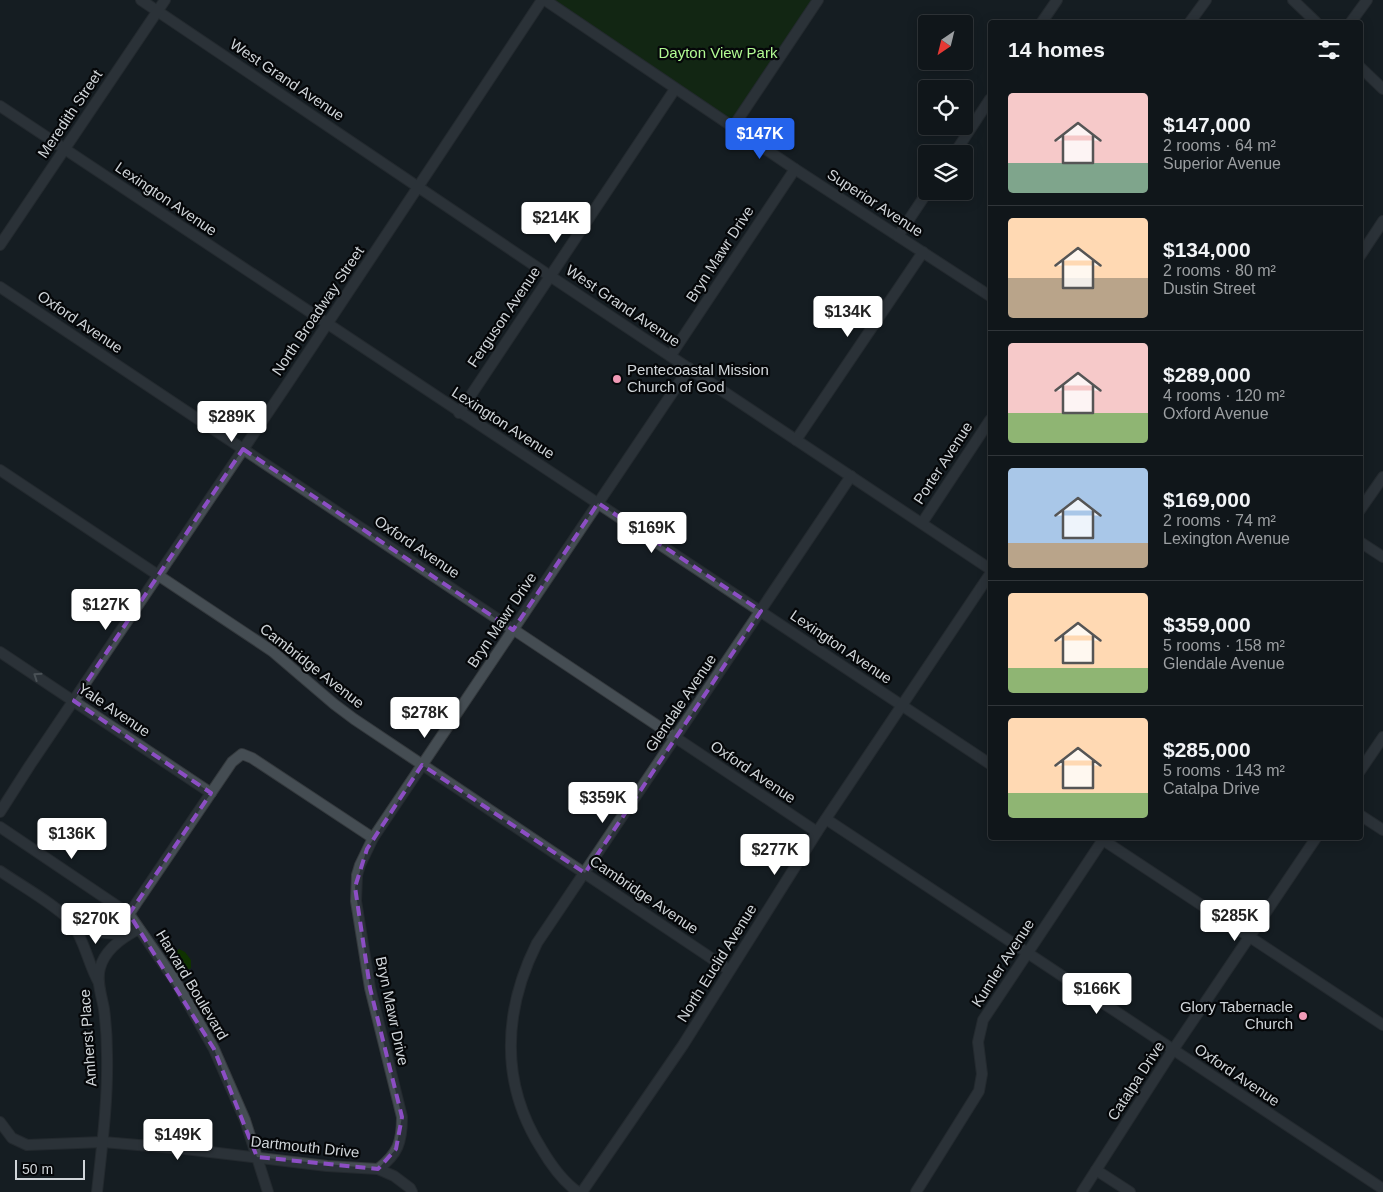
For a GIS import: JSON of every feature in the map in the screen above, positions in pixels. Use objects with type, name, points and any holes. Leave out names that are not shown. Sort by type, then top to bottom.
[{"type":"street","name":"West Grand Avenue","points":[[142,0],[550,276],[988,568]]},
{"type":"street","name":"Meredith Street","points":[[0,245],[165,0]]},
{"type":"street","name":"Superior Avenue","points":[[544,0],[795,169],[988,295]]},
{"type":"street","name":"North Broadway Street","points":[[0,812],[544,0]]},
{"type":"street","points":[[733,127],[818,0]]},
{"type":"street","points":[[1043,20],[1057,0]]},
{"type":"street","points":[[1191,20],[1206,0]]},
{"type":"street","points":[[1293,0],[1314,20]]},
{"type":"street","points":[[1352,20],[1367,0]]},
{"type":"street","points":[[1363,70],[1383,89]]},
{"type":"street","name":"Ferguson Avenue","points":[[459,413],[675,89]]},
{"type":"street","points":[[960,145],[988,102]]},
{"type":"street","name":"Lexington Avenue","points":[[0,106],[459,413],[598,503],[988,763]]},
{"type":"street","name":"Bryn Mawr Drive","points":[[671,356],[795,169]]},
{"type":"street","points":[[898,236],[922,200]]},
{"type":"street","points":[[1363,251],[1383,221]]},
{"type":"street","points":[[796,440],[923,252]]},
{"type":"street","name":"Oxford Avenue","points":[[0,287],[817,832]]},
{"type":"street","name":"Bryn Mawr Drive","points":[[378,1169],[390,1160],[402,1136],[402,1117],[370,988],[355,894],[360,865],[373,838],[689,368]]},
{"type":"street","name":"Porter Avenue","points":[[922,523],[988,423]]},
{"type":"street","name":"Cambridge Avenue","points":[[0,470],[272,651],[334,704],[730,970]]},
{"type":"street","name":"Glendale Avenue","points":[[578,1192],[556,1170],[531,1131],[524,1116],[515,1083],[511,1037],[517,990],[524,969],[537,943],[851,476]]},
{"type":"street","points":[[1363,506],[1383,477]]},
{"type":"street","points":[[1363,544],[1383,557]]},
{"type":"street","name":"North Euclid Avenue","points":[[582,1192],[683,1045],[817,832],[988,577]]},
{"type":"street","name":"Yale Avenue","points":[[0,652],[211,792]]},
{"type":"street","points":[[1363,767],[1383,737]]},
{"type":"street","points":[[129,914],[234,759],[242,754],[249,756],[373,838]]},
{"type":"street","points":[[1363,817],[1383,830]]},
{"type":"street","name":"Oxford Avenue","points":[[826,820],[1383,1189]]},
{"type":"street","name":"Harvard Boulevard","points":[[0,827],[129,914],[181,990],[214,1049],[245,1120],[268,1192]]},
{"type":"street","name":"Kumler Avenue","points":[[916,1192],[980,1091],[982,1074],[978,1052],[980,1029],[988,1013],[1101,840]]},
{"type":"street","points":[[1105,840],[1383,1025]]},
{"type":"street","name":"Catalpa Drive","points":[[1082,1192],[1173,1050],[1315,840]]},
{"type":"street","points":[[0,871],[57,909],[72,922],[98,932],[127,935]]},
{"type":"street","points":[[72,922],[99,984]]},
{"type":"street","name":"Amherst Place","points":[[97,1192],[107,1096],[107,1053],[104,1011],[99,984],[100,968],[108,954],[127,935],[139,929]]},
{"type":"street","name":"Dartmouth Drive","points":[[0,1122],[12,1138],[27,1145],[103,1142],[327,1166],[378,1169]]},
{"type":"street","points":[[378,1169],[394,1176],[410,1188],[412,1192]]},
{"type":"street","points":[[1096,1170],[1130,1192]]},
{"type":"highlighted area","points":[[243,449],[513,630],[598,503],[761,611],[585,873],[422,765],[367,849],[355,887],[370,988],[402,1117],[396,1149],[378,1169],[257,1157],[214,1049],[129,914],[211,793],[74,701]]},
{"type":"green space","name":"Dayton View Park","points":[[545,0],[818,0],[733,127]]},
{"type":"green space","points":[[179,949],[185,952],[191,960],[191,968],[183,972],[172,954]]},
{"type":"place","name":"Pentecoastal Mission Church of God","points":[[617,379]]},
{"type":"place","name":"Glory Tabernacle Church","points":[[1303,1016]]}]
